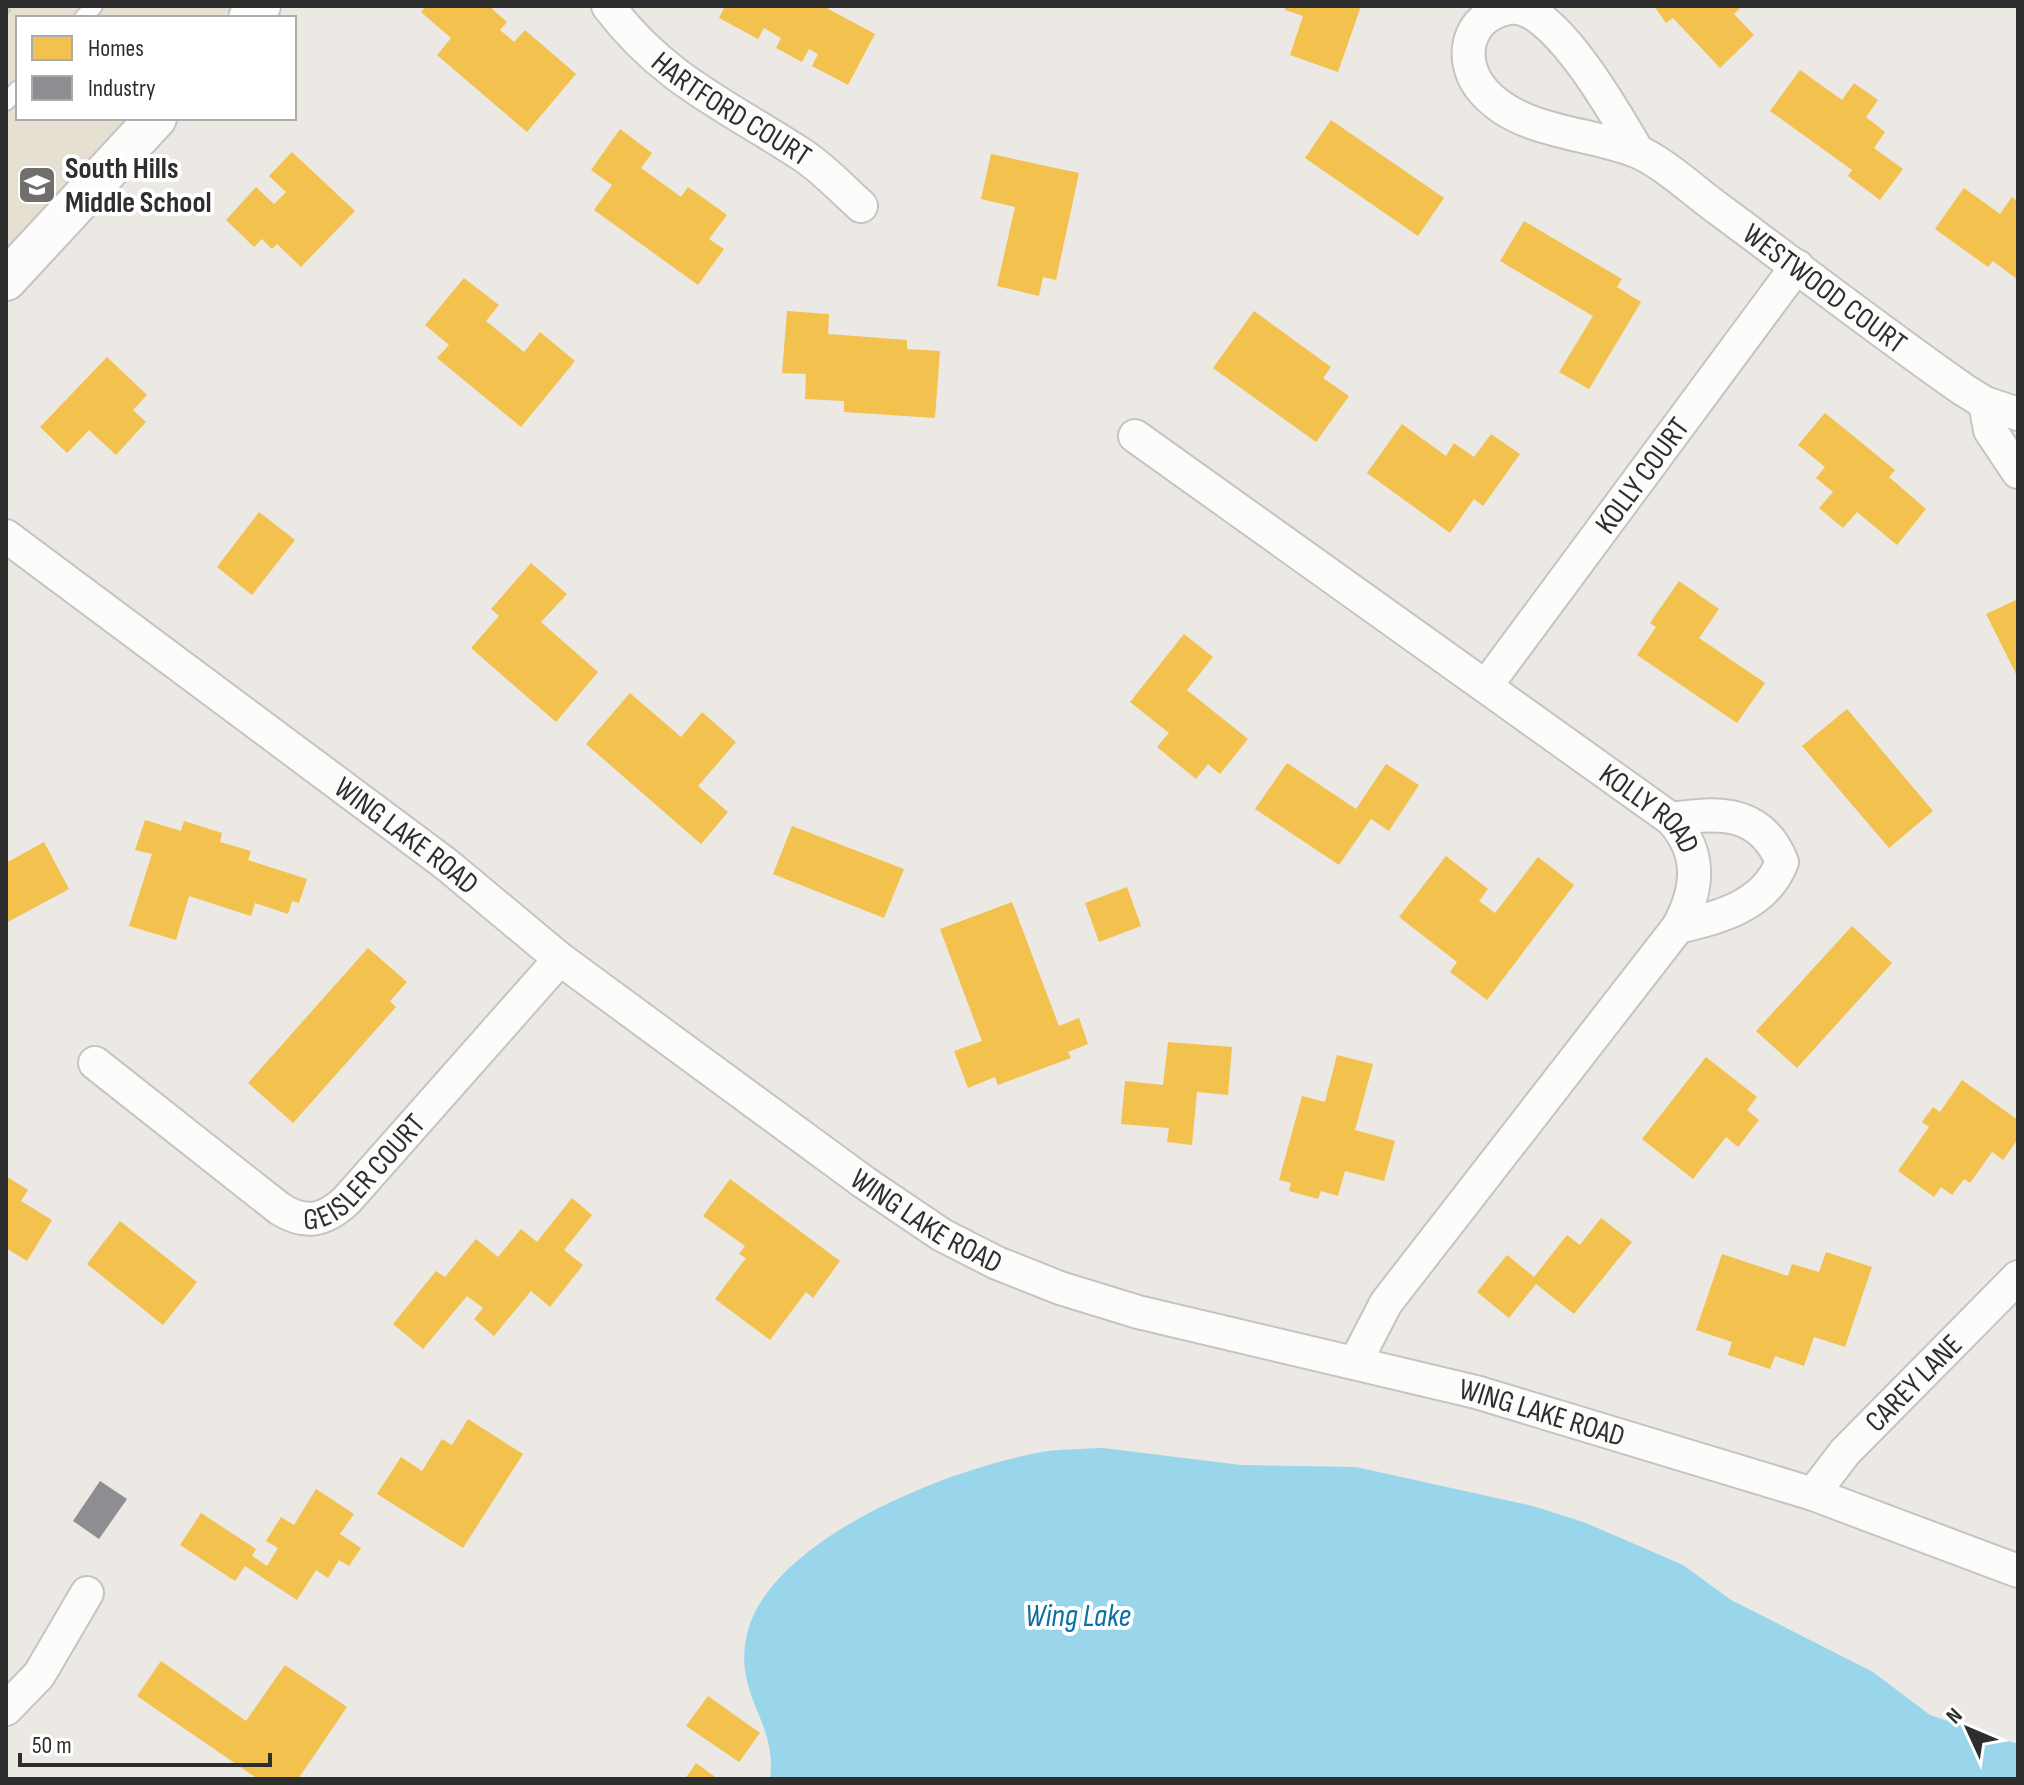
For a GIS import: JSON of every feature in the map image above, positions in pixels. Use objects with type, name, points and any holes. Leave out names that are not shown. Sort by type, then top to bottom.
[{"type":"street","name":"HARTFORD COURT","points":[[608,6],[629,34],[682,81],[804,155],[861,206]]},
{"type":"street","name":"WESTWOOD COURT","points":[[1638,152],[1602,92],[1535,12],[1517,6],[1494,10],[1476,25],[1466,50],[1469,72],[1500,108],[1524,119],[1638,152],[1797,266],[1926,364],[1985,403],[2018,414]]},
{"type":"street","points":[[6,280],[154,120]]},
{"type":"street","name":"KOLLY COURT","points":[[1486,686],[1797,266]]},
{"type":"street","points":[[1985,403],[1990,430],[2018,472]]},
{"type":"street","name":"KOLLY ROAD","points":[[1135,436],[1671,819],[1686,835],[1695,871],[1690,901],[1678,927],[1386,1303],[1355,1363]]},
{"type":"street","name":"WING LAKE ROAD","points":[[6,536],[446,864],[560,959],[865,1183],[969,1249],[1060,1288],[1138,1312],[1476,1392],[1813,1494],[2018,1571]]},
{"type":"street","points":[[1671,819],[1709,814],[1731,816],[1755,826],[1775,845],[1782,862],[1776,878],[1754,899],[1729,913],[1678,927]]},
{"type":"street","name":"GEISLER COURT","points":[[95,1063],[280,1209],[294,1218],[312,1220],[330,1215],[346,1201],[560,959]]},
{"type":"street","name":"CAREY LANE","points":[[1813,1494],[1845,1452],[2018,1277]]},
{"type":"street","points":[[6,1709],[39,1675],[87,1593]]},
{"type":"path","points":[[6,13],[13,6]]},
{"type":"shaded area","name":"South Hills Middle School","points":[[6,6],[232,6],[223,16],[16,16],[16,120],[127,120],[6,251]]},
{"type":"water","name":"Wing Lake","points":[[1103,1448],[1241,1465],[1356,1467],[1533,1506],[1586,1523],[1683,1565],[1731,1600],[1873,1672],[1930,1715],[2018,1744],[2018,1779],[770,1779],[768,1742],[746,1677],[744,1659],[746,1639],[760,1602],[788,1569],[826,1539],[870,1512],[918,1490],[1010,1459],[1048,1451]]},
{"type":"building: Homes","points":[[426,6],[495,6],[492,9],[507,22],[500,30],[514,42],[525,30],[576,74],[527,132],[437,55],[451,38],[421,12]]},
{"type":"building: Homes","points":[[725,6],[823,6],[875,34],[848,85],[812,66],[818,54],[809,49],[802,62],[776,48],[781,38],[764,28],[758,39],[719,18]]},
{"type":"building: Homes","points":[[1286,6],[1361,6],[1338,72],[1290,55],[1303,16],[1285,10]]},
{"type":"building: Homes","points":[[1654,6],[1742,6],[1734,14],[1754,35],[1720,68],[1673,18],[1666,23]]},
{"type":"building: Homes","points":[[1800,70],[1842,100],[1854,83],[1878,100],[1866,117],[1885,132],[1874,148],[1903,169],[1880,200],[1848,176],[1852,170],[1770,111]]},
{"type":"building: Homes","points":[[1331,120],[1444,198],[1418,236],[1305,158]]},
{"type":"building: Homes","points":[[620,129],[652,153],[641,168],[681,197],[688,187],[727,215],[709,239],[724,249],[698,285],[594,210],[612,185],[591,170]]},
{"type":"building: Homes","points":[[292,152],[355,211],[301,267],[277,244],[272,249],[262,239],[254,247],[226,220],[256,187],[274,204],[286,192],[269,176]]},
{"type":"building: Homes","points":[[991,154],[1079,173],[1056,280],[1043,277],[1039,296],[997,286],[1015,207],[981,199]]},
{"type":"building: Homes","points":[[1964,188],[2000,214],[2012,197],[2018,202],[2018,280],[1993,261],[1988,267],[1935,229]]},
{"type":"building: Homes","points":[[1524,221],[1622,279],[1617,287],[1641,302],[1589,389],[1559,372],[1593,316],[1500,261]]},
{"type":"building: Homes","points":[[464,278],[499,305],[486,321],[524,352],[540,332],[575,361],[521,427],[437,358],[449,345],[425,325]]},
{"type":"building: Homes","points":[[787,311],[829,314],[828,334],[907,340],[907,349],[940,351],[935,418],[844,412],[844,401],[805,399],[806,374],[782,373]]},
{"type":"building: Homes","points":[[1254,311],[1331,367],[1323,378],[1349,396],[1316,442],[1213,368]]},
{"type":"building: Homes","points":[[107,357],[147,395],[133,410],[146,422],[116,455],[89,430],[67,453],[40,427]]},
{"type":"building: Homes","points":[[1825,413],[1895,470],[1889,477],[1926,509],[1897,545],[1857,512],[1843,528],[1819,508],[1833,492],[1816,478],[1825,467],[1798,445]]},
{"type":"building: Homes","points":[[1402,424],[1446,456],[1454,443],[1474,457],[1491,434],[1520,454],[1483,506],[1474,499],[1450,533],[1367,473]]},
{"type":"building: Homes","points":[[259,512],[295,540],[252,595],[217,567]]},
{"type":"building: Homes","points":[[531,563],[567,594],[541,622],[598,672],[556,722],[471,648],[499,616],[491,609]]},
{"type":"building: Homes","points":[[1679,581],[1719,609],[1699,638],[1765,683],[1737,723],[1637,655],[1656,627],[1650,623]]},
{"type":"building: Homes","points":[[2018,599],[2018,678],[1986,614]]},
{"type":"building: Homes","points":[[1184,634],[1213,657],[1187,690],[1248,739],[1220,774],[1208,764],[1196,779],[1157,747],[1169,733],[1130,702]]},
{"type":"building: Homes","points":[[630,693],[681,737],[702,712],[736,742],[698,786],[728,812],[701,844],[586,744]]},
{"type":"building: Homes","points":[[1847,709],[1933,811],[1889,848],[1802,746]]},
{"type":"building: Homes","points":[[1287,763],[1356,809],[1386,764],[1419,785],[1389,831],[1371,819],[1339,865],[1255,809]]},
{"type":"building: Homes","points":[[145,820],[181,831],[184,821],[222,833],[220,842],[251,851],[248,860],[307,879],[299,903],[292,901],[288,914],[255,903],[251,916],[189,896],[176,940],[129,926],[152,854],[135,850]]},
{"type":"building: Homes","points":[[792,826],[904,869],[884,918],[773,874]]},
{"type":"building: Homes","points":[[44,842],[69,889],[6,923],[6,863]]},
{"type":"building: Homes","points":[[1446,856],[1488,889],[1479,901],[1495,913],[1538,857],[1574,885],[1487,1000],[1450,972],[1457,962],[1399,917]]},
{"type":"building: Homes","points":[[1127,887],[1141,926],[1099,942],[1085,903]]},
{"type":"building: Homes","points":[[1012,902],[1059,1026],[1079,1018],[1088,1044],[1068,1052],[1071,1058],[998,1085],[995,1077],[968,1088],[954,1051],[982,1041],[940,929]]},
{"type":"building: Homes","points":[[1852,926],[1892,963],[1797,1068],[1756,1031]]},
{"type":"building: Homes","points":[[368,948],[407,982],[390,1001],[396,1007],[293,1123],[248,1083]]},
{"type":"building: Homes","points":[[1168,1042],[1232,1047],[1228,1095],[1197,1092],[1192,1145],[1167,1142],[1169,1128],[1121,1124],[1125,1081],[1163,1085]]},
{"type":"building: Homes","points":[[1337,1055],[1373,1064],[1355,1130],[1395,1141],[1384,1181],[1345,1171],[1338,1196],[1321,1191],[1318,1199],[1289,1191],[1291,1183],[1279,1180],[1302,1096],[1325,1102]]},
{"type":"building: Homes","points":[[1706,1057],[1757,1097],[1747,1110],[1759,1120],[1738,1147],[1726,1137],[1693,1179],[1642,1139]]},
{"type":"building: Homes","points":[[1962,1080],[2018,1120],[2018,1139],[2003,1160],[1992,1152],[1970,1183],[1964,1179],[1952,1195],[1941,1187],[1934,1197],[1898,1171],[1929,1127],[1922,1122],[1933,1107],[1940,1112]]},
{"type":"building: Homes","points":[[6,1176],[28,1190],[21,1201],[52,1220],[27,1261],[6,1248]]},
{"type":"building: Homes","points":[[730,1179],[840,1261],[813,1298],[806,1292],[770,1340],[715,1299],[746,1258],[739,1254],[745,1246],[703,1216]]},
{"type":"building: Homes","points":[[572,1198],[592,1215],[564,1250],[583,1265],[550,1307],[531,1291],[494,1336],[474,1319],[483,1308],[467,1296],[423,1349],[393,1324],[436,1271],[445,1277],[476,1239],[498,1257],[521,1229],[537,1242]]},
{"type":"building: Homes","points":[[1601,1218],[1632,1242],[1574,1314],[1536,1284],[1509,1318],[1477,1292],[1507,1255],[1534,1277],[1567,1235],[1580,1245]]},
{"type":"building: Homes","points":[[120,1221],[197,1282],[163,1325],[87,1264]]},
{"type":"building: Homes","points":[[1826,1252],[1872,1267],[1845,1347],[1814,1337],[1804,1366],[1775,1356],[1770,1369],[1728,1355],[1732,1342],[1696,1330],[1722,1254],[1788,1276],[1792,1264],[1819,1272]]},
{"type":"building: Homes","points":[[468,1419],[523,1454],[463,1548],[377,1494],[401,1457],[422,1471],[442,1439],[452,1445]]},
{"type":"building: Homes","points":[[316,1489],[354,1514],[340,1534],[361,1548],[349,1566],[339,1560],[328,1578],[316,1570],[297,1600],[245,1566],[235,1581],[180,1545],[201,1513],[256,1549],[252,1556],[267,1566],[278,1548],[266,1541],[281,1517],[294,1525]]},
{"type":"building: Homes","points":[[161,1661],[246,1721],[285,1665],[347,1707],[298,1779],[258,1779],[137,1696]]},
{"type":"building: Homes","points":[[708,1696],[760,1733],[739,1762],[686,1726]]},
{"type":"building: Homes","points":[[696,1763],[718,1779],[685,1779]]},
{"type":"building: Industry","points":[[100,1481],[127,1499],[99,1539],[73,1521]]},
{"type":"place","name":"South Hills Middle School","points":[[37,185]]}]
